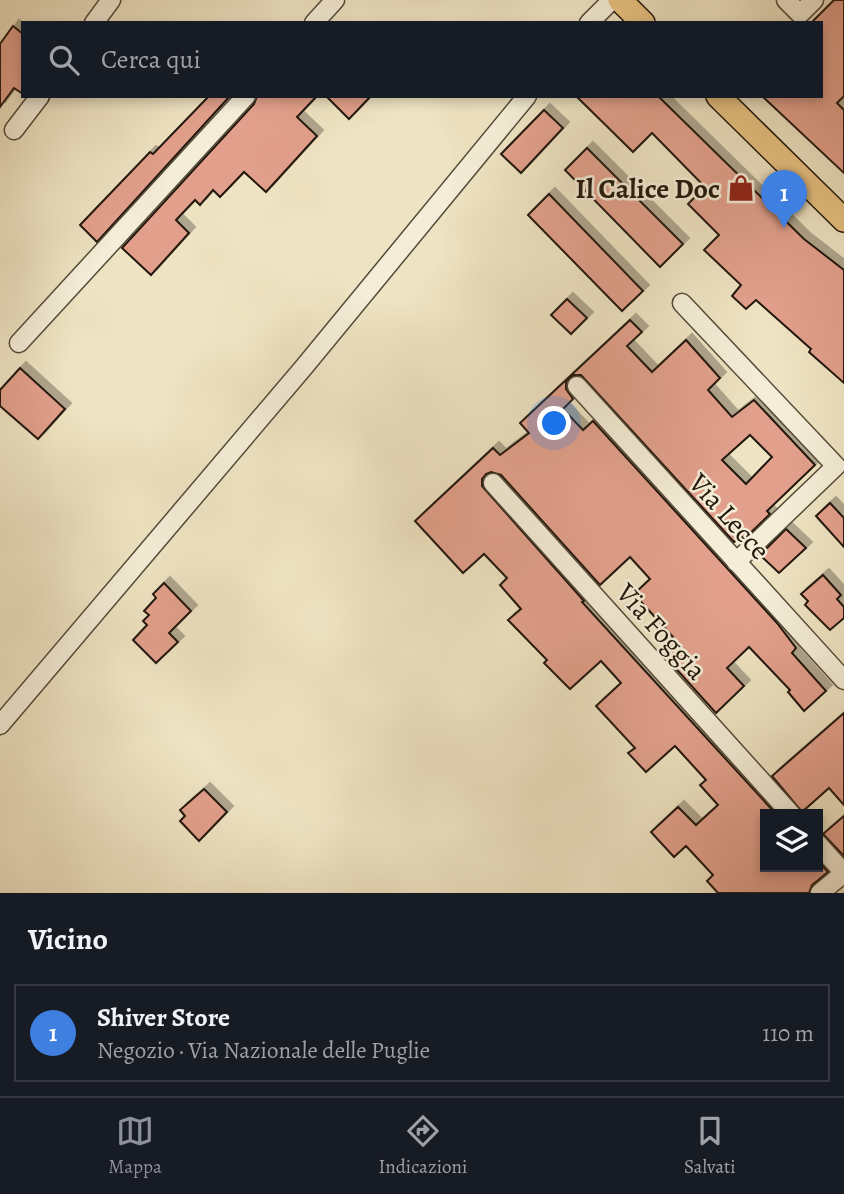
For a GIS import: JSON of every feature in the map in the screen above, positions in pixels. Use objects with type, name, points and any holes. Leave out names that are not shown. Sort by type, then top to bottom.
[{"type":"main road","points":[[620,0],[641,21]]},
{"type":"main road","points":[[720,98],[844,220]]},
{"type":"street","points":[[95,21],[111,0]]},
{"type":"street","points":[[316,21],[335,0]]},
{"type":"street","points":[[591,21],[612,0]]},
{"type":"street","points":[[786,0],[800,14],[814,0]]},
{"type":"street","points":[[14,130],[38,98]]},
{"type":"street","points":[[19,344],[244,98]]},
{"type":"street","points":[[0,725],[269,408],[525,98]]},
{"type":"street","points":[[682,303],[836,466],[736,562]]},
{"type":"street","name":"Via Lecce","points":[[577,386],[844,680]]},
{"type":"street","name":"Via Foggia","points":[[493,483],[786,809]]},
{"type":"street","points":[[820,893],[844,873],[823,850]]},
{"type":"building","points":[[834,0],[844,0],[844,96],[837,103],[844,110],[844,173],[764,98],[823,98],[823,21],[813,21]]},
{"type":"building","points":[[13,26],[21,32],[21,93],[14,88],[0,107],[0,44]]},
{"type":"building","points":[[207,98],[228,98],[97,242],[80,225],[150,152],[153,154]]},
{"type":"building","points":[[256,98],[315,98],[297,117],[317,136],[266,192],[244,172],[220,197],[213,190],[200,205],[195,200],[176,220],[189,233],[151,275],[122,248],[254,104]]},
{"type":"building","points":[[328,98],[369,98],[349,119]]},
{"type":"building","points":[[578,98],[660,98],[804,239],[844,270],[844,383],[756,300],[746,309],[732,296],[741,285],[704,250],[719,235],[688,204],[705,187],[652,133],[633,152]]},
{"type":"building","points":[[544,110],[563,128],[521,173],[501,154]]},
{"type":"building","points":[[587,148],[683,244],[660,267],[565,170]]},
{"type":"building","points":[[549,194],[643,291],[622,311],[528,215]]},
{"type":"building","points":[[567,299],[587,318],[571,334],[551,315]]},
{"type":"building","points":[[630,320],[642,332],[627,346],[652,372],[686,340],[720,378],[708,390],[732,417],[754,400],[815,465],[767,511],[770,514],[744,539],[741,536],[734,542],[581,375],[574,375],[566,382],[566,389],[573,399],[563,409],[583,430],[593,421],[777,623],[796,648],[792,653],[826,691],[804,711],[788,692],[790,690],[749,647],[727,668],[744,686],[716,713],[659,650],[673,637],[634,594],[650,579],[630,557],[600,585],[501,475],[491,472],[482,479],[482,486],[584,601],[582,602],[771,809],[760,809],[760,872],[823,872],[823,866],[828,872],[812,885],[809,893],[718,893],[707,881],[713,875],[686,846],[674,857],[651,832],[678,807],[696,825],[718,805],[700,785],[706,780],[675,746],[646,772],[628,753],[635,748],[596,706],[621,683],[601,661],[570,689],[544,663],[547,660],[508,620],[521,609],[500,585],[507,578],[484,554],[463,573],[415,521],[493,448],[500,455],[529,433],[520,423]],"holes":[[[750,435],[772,457],[746,484],[722,460]]]},
{"type":"building","points":[[20,368],[65,409],[38,439],[0,406],[0,390]]},
{"type":"building","points":[[830,503],[844,518],[844,547],[816,516]]},
{"type":"building","points":[[786,529],[806,548],[779,573],[760,555]]},
{"type":"building","points":[[823,575],[841,595],[837,599],[844,607],[844,618],[830,630],[805,605],[808,601],[801,594]]},
{"type":"building","points":[[164,583],[191,611],[169,633],[178,642],[156,663],[133,640],[147,625],[143,621],[149,615],[144,611],[156,598],[153,594]]},
{"type":"building","points":[[844,713],[844,805],[829,788],[805,809],[800,809],[772,776]]},
{"type":"building","points":[[204,789],[227,812],[199,841],[180,821],[185,816],[180,810]]},
{"type":"building","points":[[844,816],[844,856],[823,834]]},
{"type":"place","name":"Il Calice Doc","points":[[741,188]]},
{"type":"place","name":"Shiver Store","points":[[784,228]]}]
